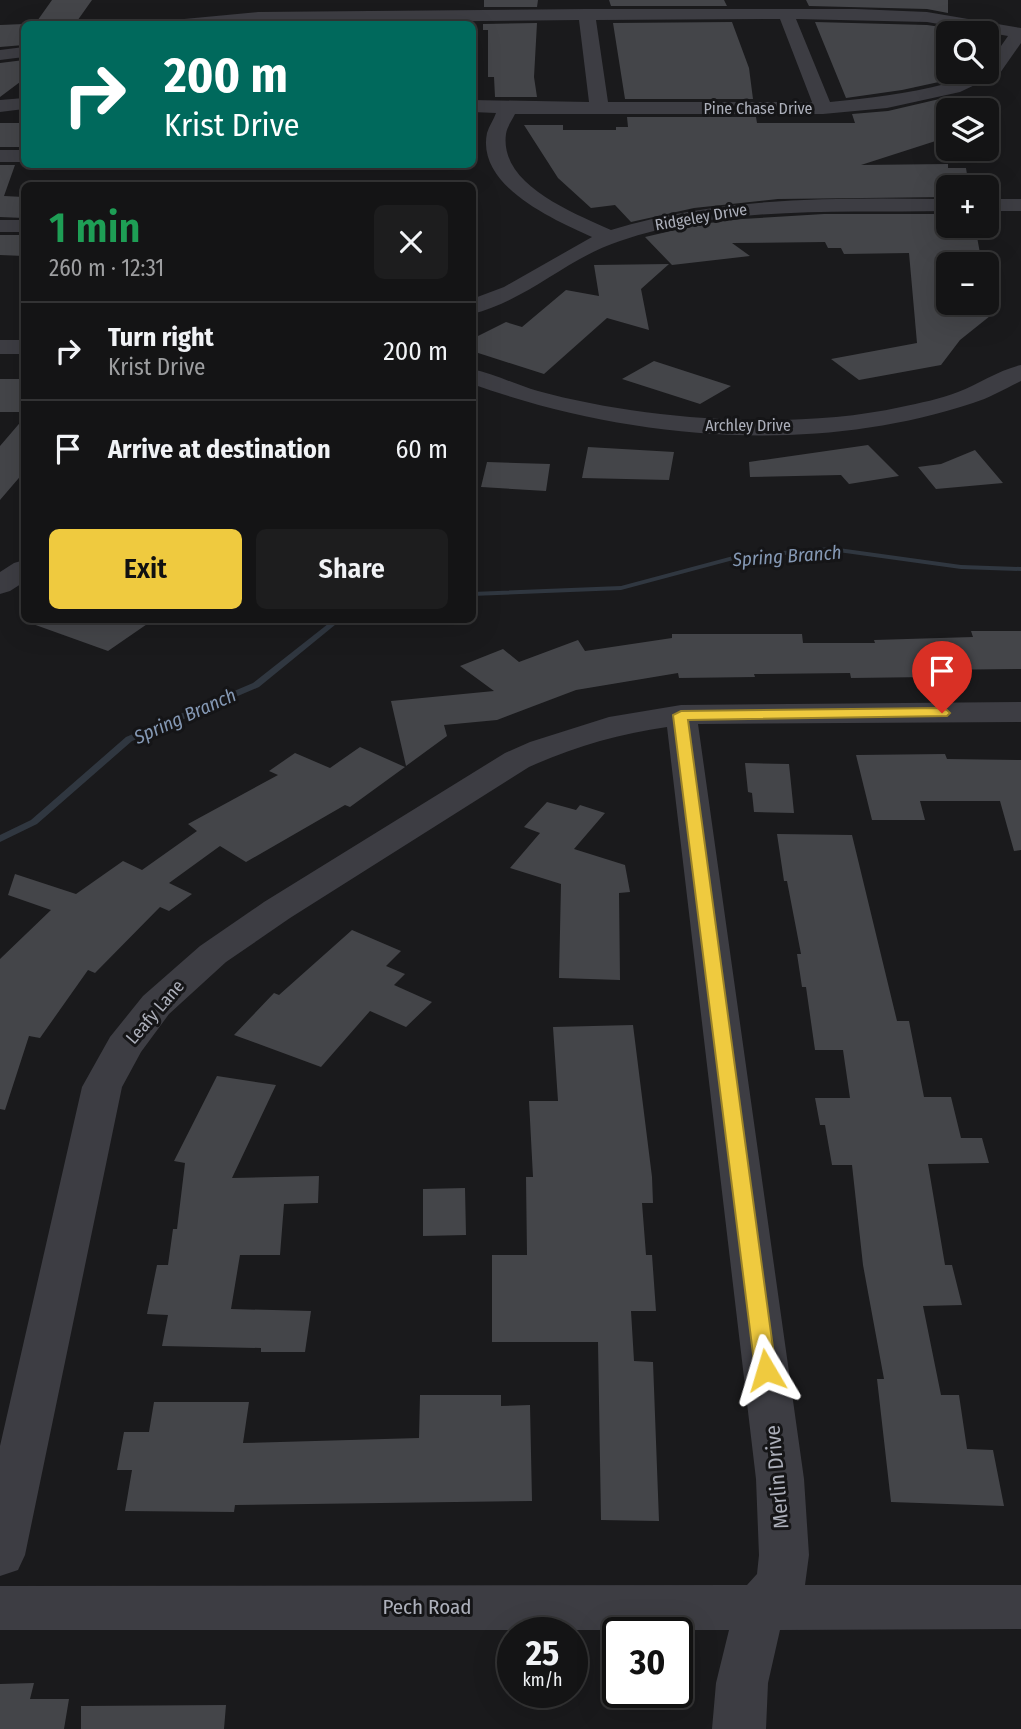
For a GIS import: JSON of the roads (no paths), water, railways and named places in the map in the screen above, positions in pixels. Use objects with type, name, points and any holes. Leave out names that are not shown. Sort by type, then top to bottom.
[{"type":"street","points":[[587,14],[599,108]]},
{"type":"street","points":[[786,14],[823,108]]},
{"type":"street","points":[[221,21],[320,16],[786,14],[928,17],[1020,33]]},
{"type":"street","name":"Pine Chase Drive","points":[[476,106],[823,108],[887,102],[954,88],[994,69],[1020,33]]},
{"type":"street","points":[[0,106],[21,104]]},
{"type":"street","points":[[508,108],[497,124],[494,142],[503,168],[517,186],[555,212],[610,237]]},
{"type":"street","points":[[0,156],[21,156]]},
{"type":"street","name":"Ridgeley Drive","points":[[476,305],[516,290],[575,253],[610,237],[680,218],[769,206],[936,205]]},
{"type":"street","points":[[999,205],[1021,205]]},
{"type":"street","points":[[0,226],[21,226]]},
{"type":"street","points":[[0,347],[21,347]]},
{"type":"street","name":"Archley Drive","points":[[476,377],[545,401],[584,410],[696,425],[748,426],[822,424],[890,416],[952,402],[1002,384],[1021,372]]},
{"type":"street","points":[[0,585],[21,571]]},
{"type":"street","name":"Leafy Lane","points":[[0,1555],[102,1087],[124,1046],[156,1004],[194,969],[277,910],[517,760],[592,732],[681,715],[1021,712]]},
{"type":"street","name":"Merlin Drive","points":[[681,715],[780,1479],[784,1555],[781,1583],[760,1606],[742,1683],[739,1729]]},
{"type":"street","name":"Pech Road","points":[[0,1608],[1021,1607]]},
{"type":"waterway","name":"Spring Branch","points":[[476,594],[621,588],[737,557],[831,549],[961,567],[1021,569]]},
{"type":"waterway","name":"Spring Branch","points":[[0,839],[34,822],[129,739],[256,685],[333,623]]}]
